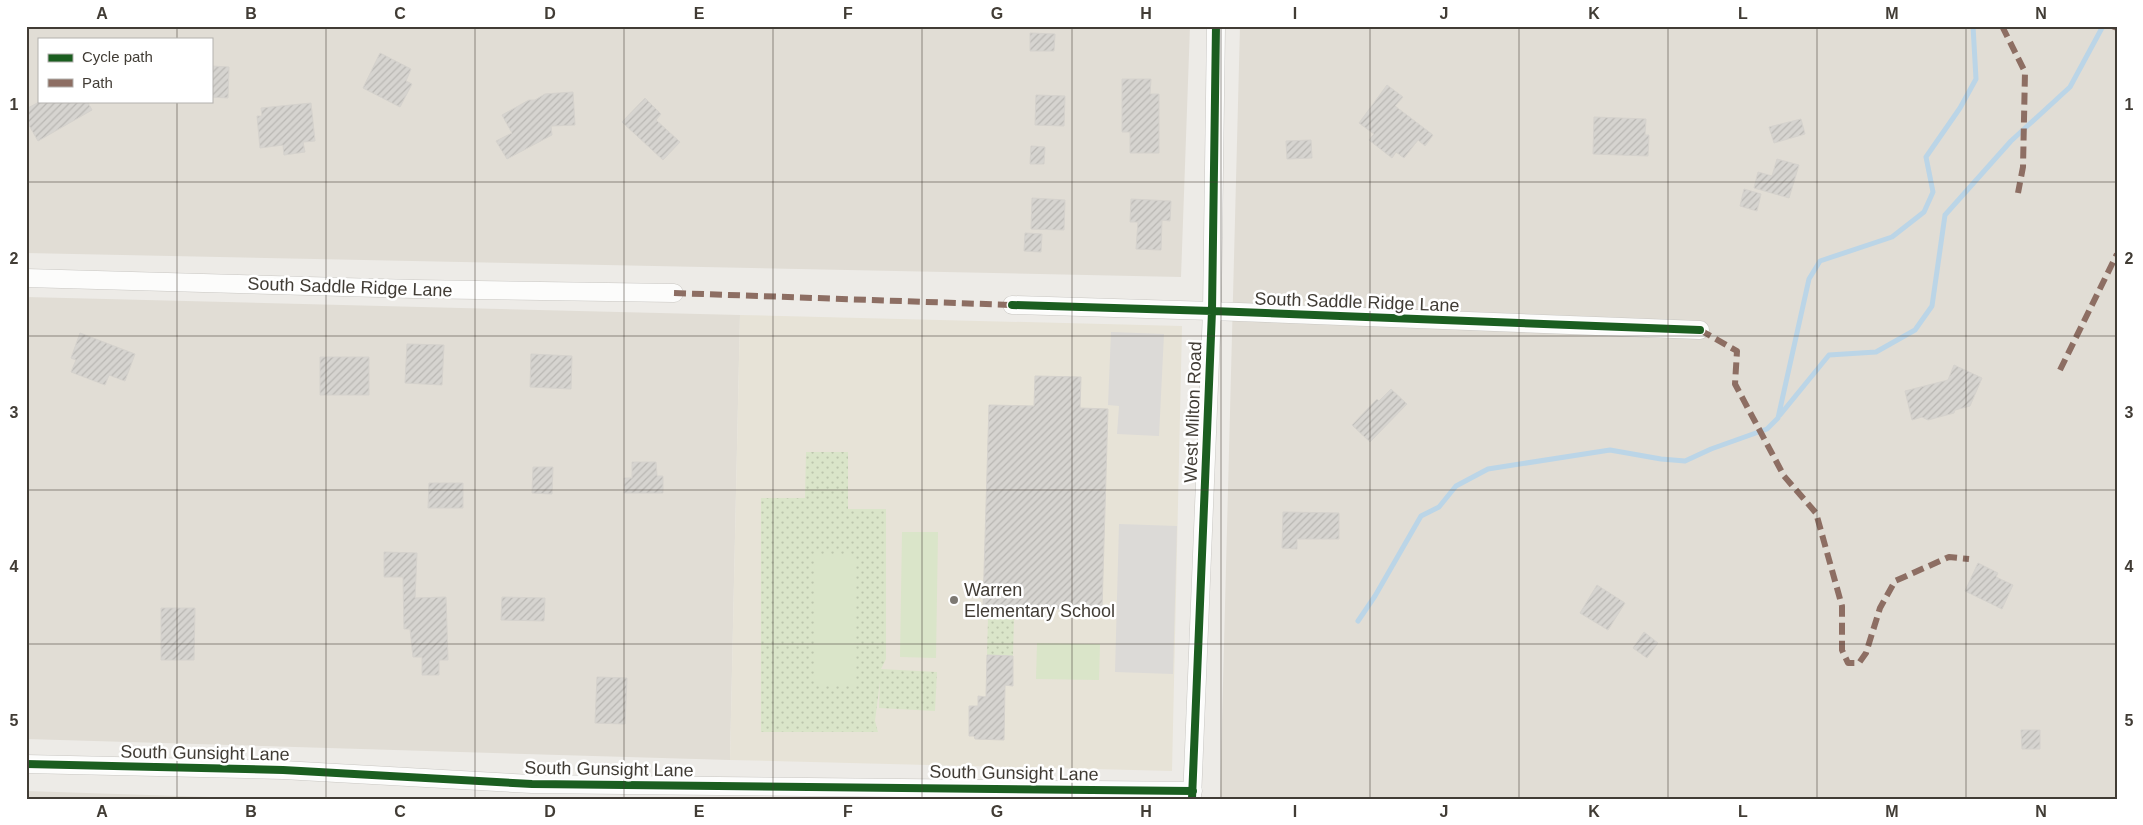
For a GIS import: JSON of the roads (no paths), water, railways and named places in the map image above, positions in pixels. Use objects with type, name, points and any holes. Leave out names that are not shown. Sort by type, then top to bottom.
[{"type":"street","name":"West Milton Road","points":[[1192,795],[1212,311],[1216,26]]},
{"type":"street","name":"South Saddle Ridge Lane","points":[[26,278],[414,289],[674,293]]},
{"type":"street","name":"South Saddle Ridge Lane","points":[[1012,305],[1700,330]]},
{"type":"street","name":"South Gunsight Lane","points":[[26,764],[283,770],[532,784],[1192,795]]},
{"type":"waterway","points":[[1358,621],[1375,596],[1421,516],[1439,507],[1456,486],[1488,469],[1610,450],[1661,459],[1685,461],[1711,449],[1767,429],[1778,418],[1809,279],[1820,261],[1892,237],[1924,212],[1933,192],[1926,157],[1960,108],[1976,79],[1973,26]]},
{"type":"waterway","points":[[1780,415],[1829,355],[1876,352],[1915,330],[1932,306],[1945,215],[2011,141],[2070,87],[2103,26]]},
{"type":"place","name":"Warren Elementary School","points":[[954,600]]}]
